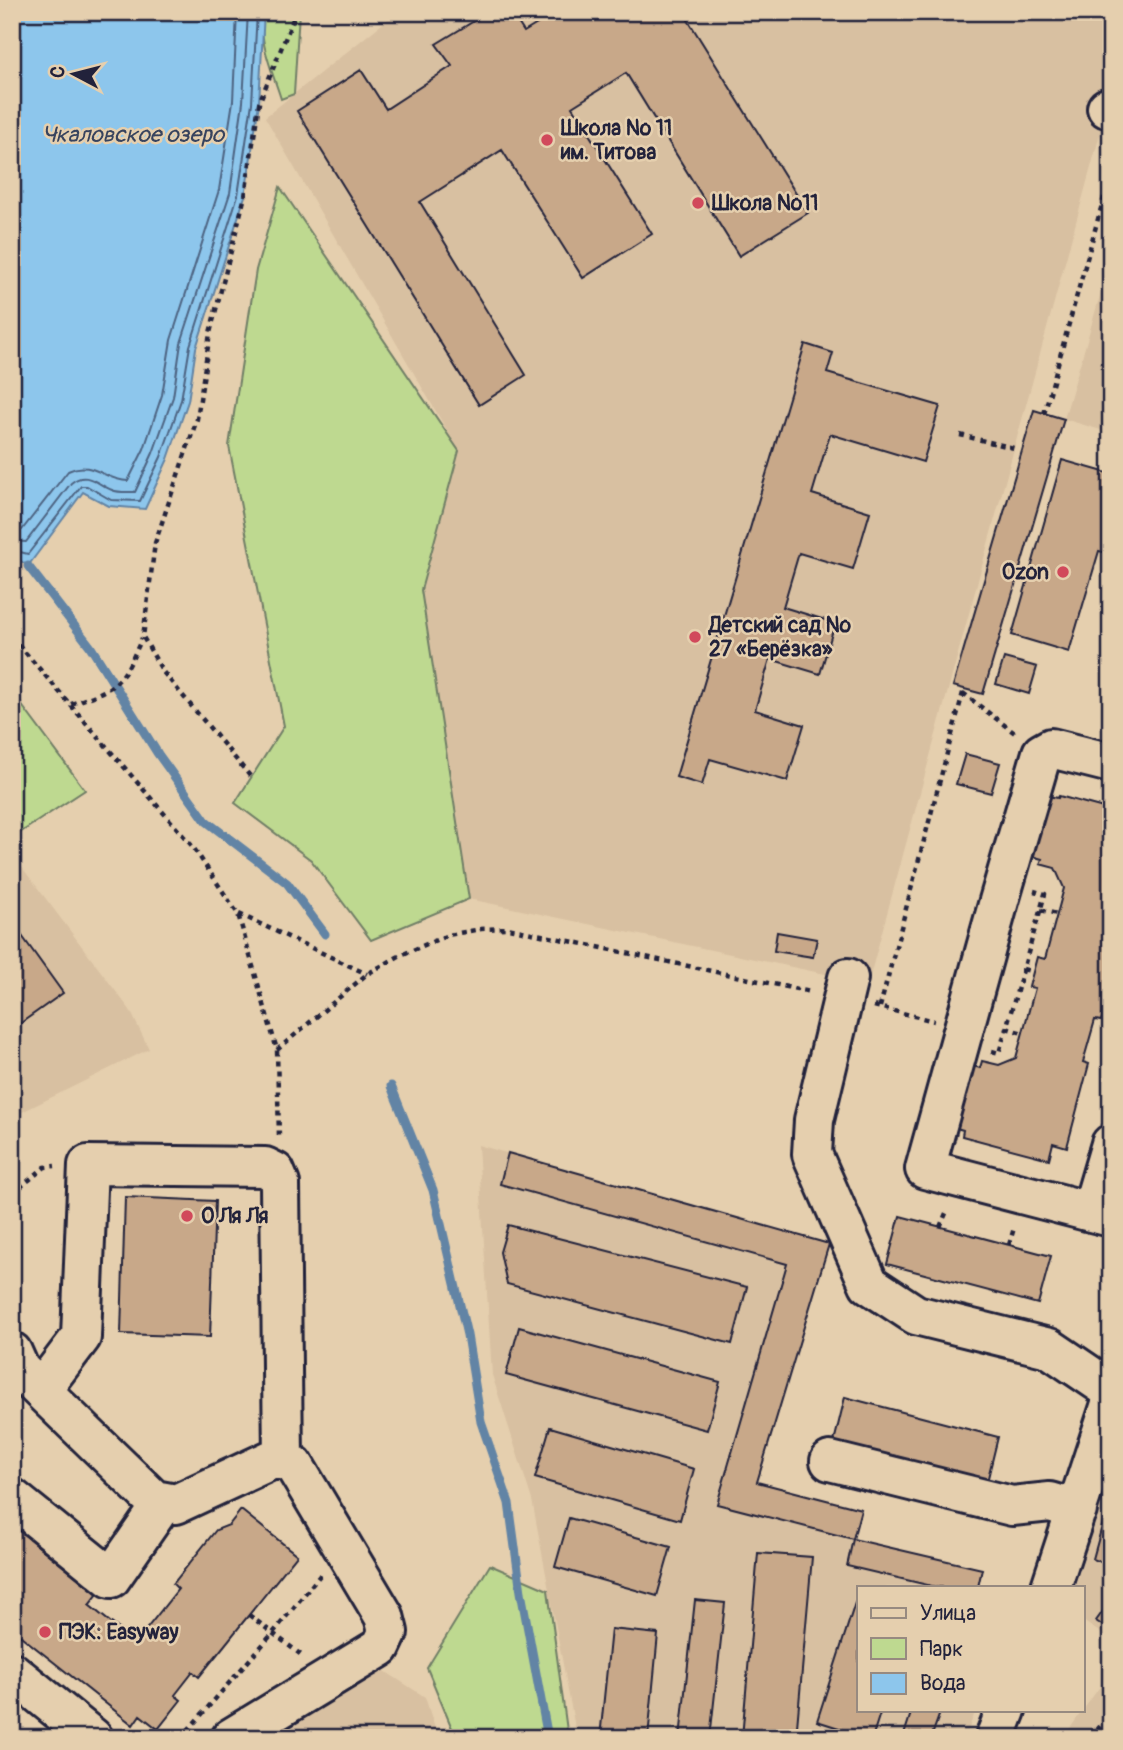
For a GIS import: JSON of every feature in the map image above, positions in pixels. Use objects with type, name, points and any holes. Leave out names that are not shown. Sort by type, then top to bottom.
[{"type":"street","points":[[1111,763],[1051,748],[1042,753],[925,1169],[1101,1214],[1111,1144]]},
{"type":"street","points":[[845,988],[814,1120],[812,1154],[869,1284],[916,1315],[1049,1348],[1111,1390]]},
{"type":"street","points":[[41,1390],[81,1337],[88,1165],[265,1167],[275,1172],[280,1184],[283,1460]]},
{"type":"street","points":[[12,1352],[20,1370],[154,1500],[176,1504],[271,1460],[283,1460],[295,1465],[344,1545],[384,1616],[388,1632],[381,1647],[230,1738]]},
{"type":"street","points":[[1051,1586],[1111,1404]]},
{"type":"street","points":[[830,1461],[1012,1506],[1050,1502],[1077,1510]]},
{"type":"street","points":[[12,1498],[111,1578],[163,1503]]},
{"type":"street","points":[[12,1672],[93,1738]]},
{"type":"street","points":[[995,1738],[1005,1712]]},
{"type":"path","points":[[71,704],[105,692],[125,676],[143,637],[155,543],[197,419],[210,333],[245,196],[259,103],[296,12]]},
{"type":"path","points":[[1044,414],[1111,172]]},
{"type":"path","points":[[960,435],[1014,447]]},
{"type":"path","points":[[12,637],[193,847],[238,914],[277,1050],[279,1147]]},
{"type":"path","points":[[143,637],[163,672],[250,776]]},
{"type":"path","points":[[880,1007],[964,691],[1042,753]]},
{"type":"path","points":[[1041,910],[1057,914]]},
{"type":"path","points":[[238,914],[367,974]]},
{"type":"path","points":[[277,1050],[367,974],[401,955],[448,935],[481,929],[508,928],[845,988],[880,1007],[965,1028]]},
{"type":"path","points":[[1023,969],[1033,972]]},
{"type":"path","points":[[1006,1028],[1023,1033]]},
{"type":"path","points":[[12,1194],[46,1167],[88,1165]]},
{"type":"path","points":[[1009,1245],[1014,1228]]},
{"type":"path","points":[[181,1738],[273,1633],[344,1545]]},
{"type":"path","points":[[249,1615],[313,1665]]},
{"type":"path","points":[[1091,1738],[1111,1712]]},
{"type":"shaded area","points":[[397,12],[1111,12],[1111,94],[868,983],[469,899],[421,589],[459,451],[265,117]]},
{"type":"shaded area","points":[[1111,258],[1111,433],[1064,419]]},
{"type":"shaded area","points":[[12,854],[130,1010],[149,1049],[20,1113],[12,1113]]},
{"type":"shaded area","points":[[478,1145],[829,1244],[758,1482],[861,1509],[854,1539],[982,1569],[978,1586],[857,1586],[857,1712],[975,1712],[965,1738],[577,1738],[532,1500],[492,1375]]},
{"type":"shaded area","points":[[1111,1470],[1111,1640],[1084,1622],[1084,1586],[1075,1586]]},
{"type":"shaded area","points":[[380,1668],[425,1697],[438,1738],[265,1738]]},
{"type":"shaded area","points":[[1111,1671],[1111,1738],[1063,1738]]},
{"type":"green space","points":[[264,12],[299,12],[294,94],[281,99],[264,44]]},
{"type":"green space","points":[[280,187],[459,451],[421,590],[469,899],[371,940],[311,860],[235,803],[284,726],[229,446],[256,270]]},
{"type":"green space","points":[[12,692],[85,790],[12,838]]},
{"type":"green space","points":[[490,1565],[548,1590],[568,1738],[456,1738],[427,1668]]},
{"type":"water","name":"Чкаловское озеро","points":[[12,12],[264,12],[259,103],[245,196],[196,348],[188,401],[168,459],[145,509],[109,506],[83,492],[28,566],[12,555]]},
{"type":"building","points":[[489,12],[511,12],[524,32],[557,12],[683,12],[808,213],[739,256],[626,73],[572,107],[652,234],[583,278],[502,150],[420,202],[526,375],[479,405],[297,111],[361,70],[386,109],[452,66],[436,44]]},
{"type":"building","points":[[805,344],[833,353],[827,373],[940,406],[923,462],[830,434],[812,494],[870,512],[853,569],[799,553],[783,607],[835,623],[820,674],[770,659],[755,710],[804,725],[787,781],[710,759],[702,785],[676,777]]},
{"type":"building","points":[[1034,410],[1064,419],[983,694],[953,686]]},
{"type":"building","points":[[1062,460],[1111,474],[1111,554],[1099,551],[1069,652],[1012,635]]},
{"type":"building","points":[[1004,658],[1037,667],[1029,694],[996,684]]},
{"type":"building","points":[[965,754],[1000,763],[991,793],[956,784]]},
{"type":"building","points":[[1044,795],[1059,796],[1111,810],[1111,983],[1101,1021],[1095,1020],[1083,1062],[1089,1064],[1067,1147],[1053,1143],[1049,1159],[962,1136],[963,1130],[950,1126],[966,1064],[980,1068],[982,1061],[999,1065],[1016,1058],[1035,988],[1029,987],[1037,957],[1045,959],[1064,888],[1055,868],[1040,864],[1042,859],[1028,855]]},
{"type":"building","points":[[12,922],[63,993],[18,1025],[12,1018]]},
{"type":"building","points":[[777,932],[817,939],[813,957],[774,951]]},
{"type":"building","points":[[508,1153],[829,1244],[757,1482],[861,1509],[853,1539],[717,1504],[787,1264],[500,1184]]},
{"type":"building","points":[[125,1197],[215,1201],[210,1337],[121,1334]]},
{"type":"building","points":[[900,1216],[1051,1256],[1038,1304],[887,1264]]},
{"type":"building","points":[[508,1225],[747,1287],[732,1344],[507,1284],[500,1252]]},
{"type":"building","points":[[519,1327],[720,1382],[707,1430],[506,1375]]},
{"type":"building","points":[[845,1397],[998,1437],[986,1486],[833,1446]]},
{"type":"building","points":[[550,1427],[694,1469],[680,1520],[535,1478]]},
{"type":"building","points":[[1111,1493],[1111,1557],[1106,1564],[1093,1559]]},
{"type":"building","points":[[241,1510],[297,1555],[199,1677],[193,1672],[175,1695],[181,1700],[158,1729],[140,1715],[133,1725],[12,1629],[12,1525],[98,1594],[89,1605],[125,1634],[144,1632],[178,1589],[173,1584],[216,1530],[229,1525]]},
{"type":"building","points":[[569,1518],[671,1547],[657,1596],[555,1567]]},
{"type":"building","points":[[853,1539],[982,1569],[978,1586],[932,1586],[847,1566]]},
{"type":"building","points":[[758,1553],[812,1557],[796,1738],[742,1738]]},
{"type":"building","points":[[695,1600],[725,1603],[710,1738],[680,1738]]},
{"type":"building","points":[[1111,1600],[1111,1631],[1096,1621]]},
{"type":"building","points":[[855,1603],[857,1712],[880,1712],[872,1738],[839,1738],[842,1729],[817,1721]]},
{"type":"building","points":[[611,1629],[658,1634],[648,1738],[600,1738]]},
{"type":"building","points":[[911,1712],[940,1712],[931,1738],[903,1738]]},
{"type":"waterway","points":[[28,566],[90,646],[158,754],[206,821],[287,883],[325,934]]},
{"type":"waterway","points":[[391,1086],[433,1190],[467,1335],[481,1422],[509,1503],[521,1592],[548,1738]]},
{"type":"place","name":"Школа № 11 им. Титова","points":[[547,140]]},
{"type":"place","name":"Школа №11","points":[[698,203]]},
{"type":"place","name":"Ozon","points":[[1063,572]]},
{"type":"place","name":"Детский сад № 27 «Берёзка»","points":[[695,637]]},
{"type":"place","name":"О Ля Ля","points":[[187,1216]]},
{"type":"place","name":"ПЭК: Easyway","points":[[45,1632]]}]
